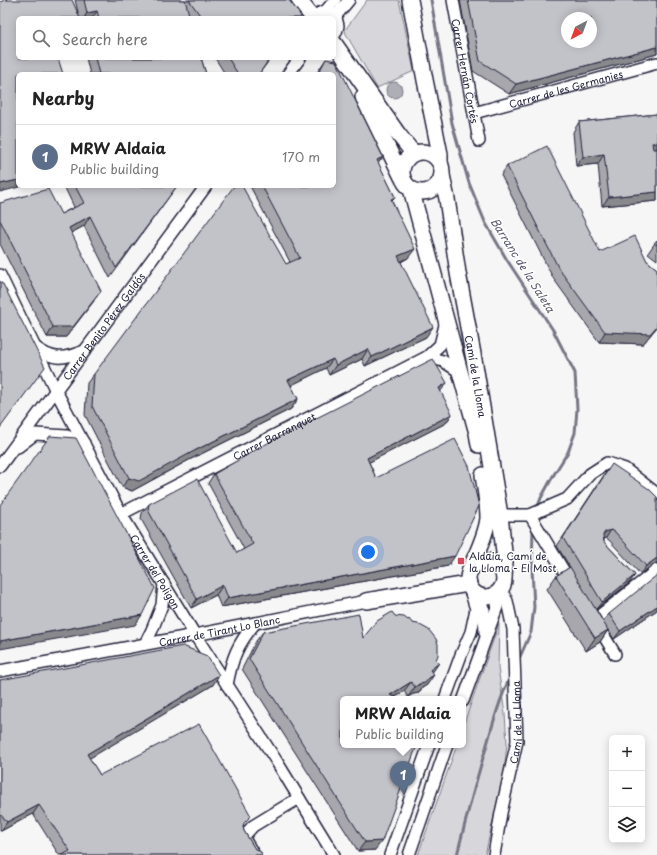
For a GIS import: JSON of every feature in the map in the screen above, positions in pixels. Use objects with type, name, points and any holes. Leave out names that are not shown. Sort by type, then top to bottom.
[{"type":"street","points":[[299,0],[323,16]]},
{"type":"street","points":[[311,0],[324,16]]},
{"type":"street","points":[[326,16],[334,0]]},
{"type":"street","points":[[326,16],[349,0]]},
{"type":"street","points":[[345,60],[405,184],[417,192],[424,192],[436,187],[440,181],[440,154],[424,80],[410,0]]},
{"type":"street","name":"Carrer Hernán Cortés","points":[[453,0],[479,141]]},
{"type":"street","points":[[336,46],[406,144],[419,152],[433,155],[441,169]]},
{"type":"street","points":[[290,72],[298,60]]},
{"type":"street","name":"Carrer de les Germanies","points":[[474,112],[657,62]]},
{"type":"street","points":[[402,177],[401,171],[405,160],[426,147],[429,138],[424,80]]},
{"type":"street","name":"Camí de la Lloma","points":[[441,169],[500,515],[505,562],[497,607],[465,696]]},
{"type":"street","name":"Carrer Benito Pérez Galdós","points":[[0,466],[205,188]]},
{"type":"street","name":"Camí de la Lloma","points":[[411,189],[477,433],[486,492],[488,519],[470,582],[484,610],[485,638]]},
{"type":"street","name":"Carrer del Poligon","points":[[0,275],[55,390],[121,514],[195,635],[334,855]]},
{"type":"street","name":"Carrer Barranquet","points":[[121,514],[427,357],[440,345],[447,319]]},
{"type":"street","points":[[35,347],[54,358],[68,357],[84,351]]},
{"type":"street","points":[[427,357],[443,361],[460,372]]},
{"type":"street","points":[[8,455],[35,434],[67,436],[84,443]]},
{"type":"street","points":[[500,515],[530,515],[567,499],[590,474],[607,463],[625,469],[657,494]]},
{"type":"street","points":[[530,515],[578,593]]},
{"type":"street","points":[[446,696],[471,632],[476,609],[470,582],[479,562],[490,561],[500,566],[501,586],[494,595],[485,597],[470,582]]},
{"type":"street","points":[[615,654],[592,616],[637,581],[657,570]]},
{"type":"street","name":"Carrer de Tirant Lo Blanc","points":[[0,671],[470,582]]},
{"type":"street","points":[[145,644],[162,605],[164,584]]},
{"type":"street","name":"Camí de la Lloma","points":[[494,855],[501,813],[517,741],[513,628],[507,601],[501,586]]},
{"type":"street","points":[[227,685],[231,662],[243,638],[255,623]]},
{"type":"street","points":[[390,855],[428,748]]},
{"type":"street","points":[[409,855],[447,748]]},
{"type":"street","points":[[254,855],[243,837],[253,826],[299,798]]},
{"type":"shaded area","points":[[367,0],[399,0],[414,71],[377,88],[345,30]]},
{"type":"shaded area","points":[[391,82],[397,82],[402,87],[400,96],[397,98],[391,98],[386,93],[386,87]]},
{"type":"shaded area","points":[[499,624],[498,668],[505,714],[507,743],[504,773],[485,855],[418,855],[456,748],[466,748],[466,718]]},
{"type":"building","points":[[5,0],[72,0],[79,16],[16,16],[16,60],[59,60],[62,72],[16,72],[16,180],[0,184],[0,2]]},
{"type":"building","points":[[84,0],[185,0],[189,16],[98,16],[97,11],[87,13]]},
{"type":"building","points":[[189,0],[289,0],[301,16],[201,16]]},
{"type":"building","points":[[468,0],[657,0],[657,47],[516,84],[480,61]]},
{"type":"building","points":[[96,60],[202,60],[205,72],[98,72]]},
{"type":"building","points":[[229,60],[269,60],[260,72],[237,72]]},
{"type":"building","points":[[325,60],[336,61],[383,157],[377,160],[395,197],[391,199],[415,249],[398,256],[433,327],[372,357],[368,349],[336,365],[333,359],[288,380],[298,399],[196,450],[139,481],[129,478],[92,406],[94,374],[233,188],[243,188],[286,264],[300,258],[263,188],[336,188],[336,72],[319,72]]},
{"type":"building","points":[[657,114],[657,142],[652,143],[653,149],[657,149],[657,192],[609,197],[604,154],[583,157],[579,122]]},
{"type":"building","points":[[547,146],[600,252],[635,236],[647,261],[657,269],[657,326],[650,334],[605,332],[559,269],[507,166]]},
{"type":"building","points":[[76,188],[176,188],[116,268],[90,216],[69,228],[101,291],[73,327],[53,327],[0,220],[0,203],[48,189],[61,214],[84,203]]},
{"type":"building","points":[[0,281],[3,284],[45,367],[0,428]]},
{"type":"building","points":[[433,359],[447,383],[439,388],[452,414],[367,458],[376,478],[455,439],[469,466],[479,506],[455,556],[228,598],[223,585],[197,599],[148,510],[149,504],[197,479],[237,553],[253,544],[214,474],[273,440]]},
{"type":"building","points":[[50,436],[76,438],[155,588],[142,615],[0,641],[0,505]]},
{"type":"building","points":[[612,464],[649,489],[657,497],[657,558],[646,566],[615,532],[611,530],[605,532],[603,535],[604,542],[635,575],[602,602],[563,538]]},
{"type":"building","points":[[570,567],[608,630],[595,638],[556,576]]},
{"type":"building","points":[[657,575],[657,606],[620,631],[609,614]]},
{"type":"building","points":[[392,612],[395,616],[409,619],[412,623],[418,624],[429,630],[438,644],[438,655],[436,660],[439,663],[430,670],[434,675],[425,683],[419,684],[415,687],[411,682],[390,695],[392,696],[340,696],[340,748],[416,748],[382,841],[365,842],[249,659],[263,632],[359,614],[363,638],[377,621]]},
{"type":"building","points":[[183,646],[207,656],[219,675],[87,754],[100,775],[199,724],[251,816],[244,823],[244,831],[255,849],[261,852],[262,855],[62,855],[70,851],[39,805],[7,822],[0,814],[0,680]]},
{"type":"waterway","name":"Barranc de la Saleta","points":[[431,0],[452,123],[469,183],[485,222],[507,260],[553,330],[575,373],[577,409],[575,433],[568,452],[553,476],[538,506]]},
{"type":"waterway","name":"Barranc de la Saleta","points":[[519,659],[531,632],[534,607],[532,569],[533,528]]},
{"type":"waterway","name":"Barranc de la Saleta","points":[[457,855],[474,788],[494,720],[511,675]]},
{"type":"place","name":"Aldaia, Camí de la Lloma - El Most","points":[[461,561]]},
{"type":"place","name":"MRW Aldaia","points":[[403,794]]}]
